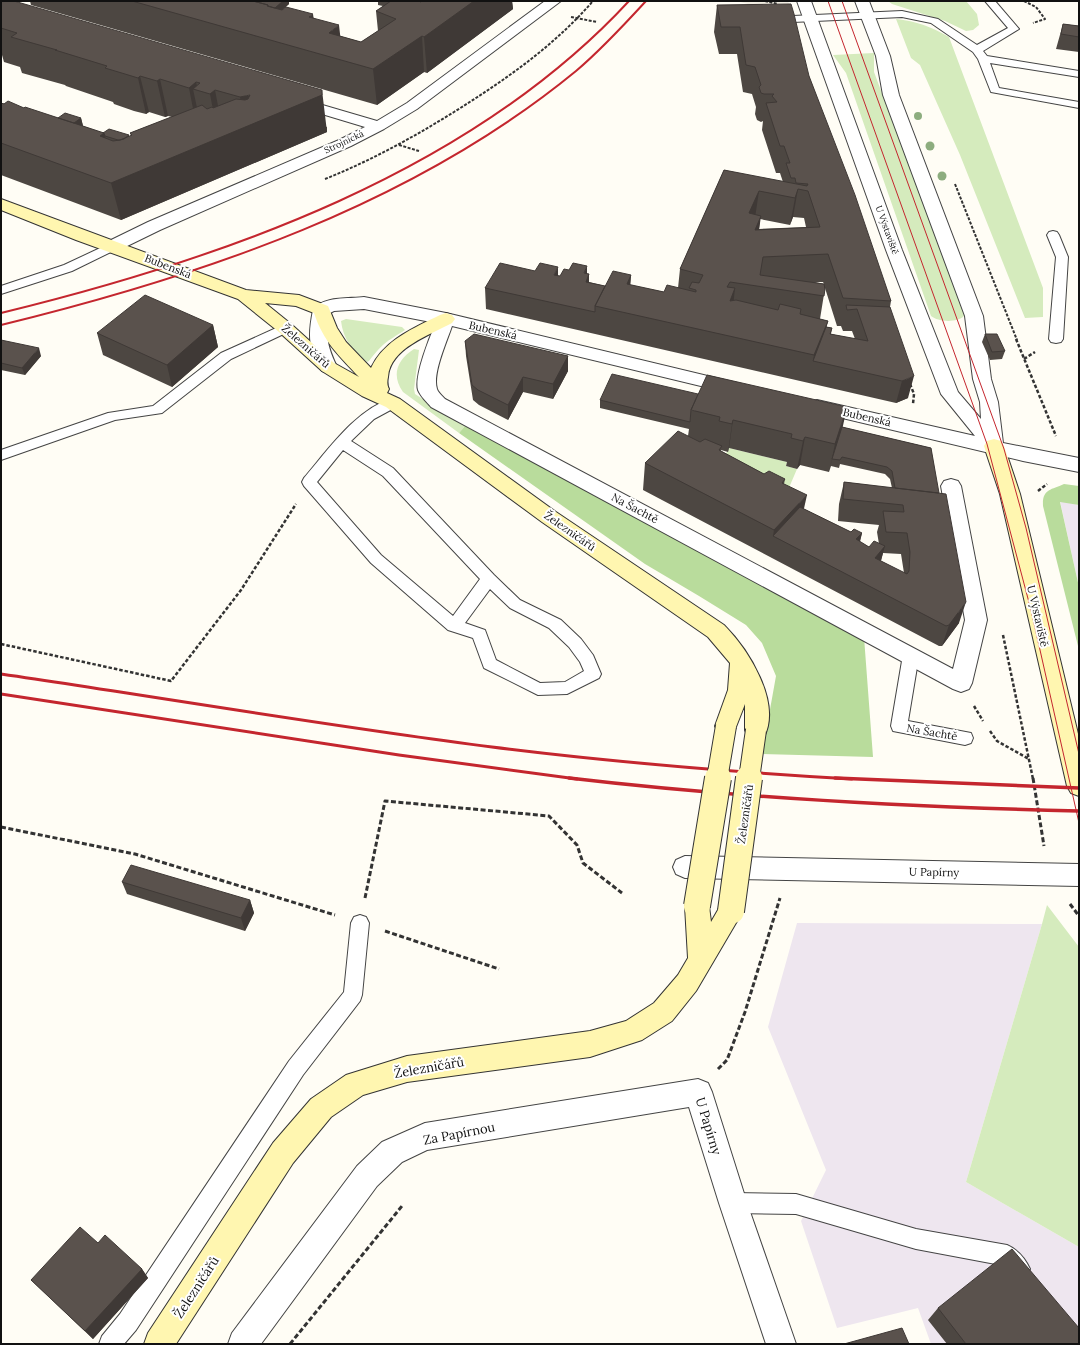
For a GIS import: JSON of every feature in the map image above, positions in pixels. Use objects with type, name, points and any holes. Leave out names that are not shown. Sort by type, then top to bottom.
[{"type":"main road","name":"Bubenská","points":[[1,204],[244,295],[299,301],[322,310]]},
{"type":"main road","name":"Železničářů","points":[[244,295],[285,328],[328,367],[370,392],[393,403]]},
{"type":"main road","name":"Železničářů","points":[[159,1344],[283,1154],[321,1108],[356,1084],[407,1069],[590,1044],[633,1030],[663,1012],[687,982],[731,911],[756,730],[756,702],[750,683],[741,663],[726,640],[716,631],[549,517],[393,403],[340,346],[328,329],[322,310]]},
{"type":"main road","points":[[378,388],[380,367],[384,359],[392,350],[446,319]]},
{"type":"main road","name":"U Výstaviště","points":[[994,446],[1010,494],[1079,786]]},
{"type":"main road","points":[[701,959],[697,906],[726,726],[739,690],[741,663]]},
{"type":"street","name":"Strojnická","points":[[113,246],[154,226],[345,143],[379,126],[412,106],[554,1]]},
{"type":"street","name":"U Výstaviště","points":[[865,8],[883,56],[891,95],[974,316],[982,379],[989,402],[994,446]]},
{"type":"street","name":"U Výstaviště","points":[[802,13],[950,394],[994,446]]},
{"type":"street","points":[[282,98],[379,126]]},
{"type":"street","name":"Bubenská","points":[[322,310],[331,306],[364,303],[446,319],[750,391]]},
{"type":"street","points":[[322,310],[317,340],[319,349],[328,367]]},
{"type":"street","name":"Na Šachtě","points":[[446,319],[436,344],[427,387],[430,394],[438,403],[912,655],[961,683],[976,620],[951,486]]},
{"type":"street","name":"Bubenská","points":[[797,402],[1079,465]]},
{"type":"street","name":"U Papírny","points":[[685,867],[1079,875]]},
{"type":"street","name":"U Papírny","points":[[698,1092],[733,1203],[781,1344]]},
{"type":"street","name":"Za Papírnou","points":[[243,1344],[367,1176],[392,1152],[425,1137],[698,1092]]},
{"type":"lane","points":[[977,50],[1014,28],[990,1]]},
{"type":"lane","points":[[802,13],[865,8],[934,21],[977,50],[983,59],[995,90],[1079,105]]},
{"type":"lane","points":[[983,59],[1079,74]]},
{"type":"lane","points":[[1053,235],[1062,257],[1056,339]]},
{"type":"lane","points":[[1,290],[56,272],[113,246]]},
{"type":"lane","points":[[1,455],[113,416],[157,410],[226,356],[285,328]]},
{"type":"lane","points":[[342,442],[388,472],[489,579],[515,604],[555,624],[575,643],[587,659],[593,674],[567,688],[538,689],[490,664],[480,634],[454,626],[376,559],[309,482],[342,442],[369,416],[393,403]]},
{"type":"lane","points":[[454,626],[489,579]]},
{"type":"lane","name":"Na Šachtě","points":[[912,655],[899,726],[965,738]]},
{"type":"lane","points":[[110,1344],[128,1322],[296,1068],[353,995],[360,923]]},
{"type":"lane","points":[[733,1203],[796,1204],[916,1239],[1007,1256],[1033,1285]]},
{"type":"path","points":[[1024,359],[1056,436]]},
{"type":"path","points":[[1,644],[171,682],[241,590],[309,482]]},
{"type":"path","points":[[976,710],[984,722]]},
{"type":"path","points":[[988,729],[997,741],[1030,760],[1048,874]]},
{"type":"path","points":[[360,923],[385,801],[549,816],[577,845],[583,862],[622,893]]},
{"type":"path","points":[[1,827],[135,854],[430,945],[499,969]]},
{"type":"path","name":"U Papírny","points":[[698,1092],[727,1060],[744,1012],[789,870]]},
{"type":"path","points":[[290,1344],[402,1206]]},
{"type":"shaded area","points":[[736,1],[788,1],[791,10],[776,11]]},
{"type":"shaded area","points":[[1060,501],[1079,505],[1079,587]]},
{"type":"shaded area","points":[[797,923],[1042,924],[966,1182],[1079,1247],[1079,1344],[931,1344],[918,1308],[837,1328],[801,1221],[826,1170],[768,1027]]},
{"type":"green space","points":[[888,1],[966,1],[977,14],[979,25],[973,30],[966,31],[945,21],[892,4]]},
{"type":"green space","points":[[896,19],[924,25],[949,37],[1043,288],[1043,317],[1025,318],[960,155],[920,65],[911,58]]},
{"type":"green space","points":[[874,53],[874,72],[965,314],[957,320],[938,320],[931,316],[846,73],[833,55]]},
{"type":"green space","points":[[346,319],[402,327],[405,330],[385,343],[367,362],[357,354],[346,339],[341,321]]},
{"type":"green space","points":[[414,349],[419,350],[414,389],[415,394],[465,426],[459,433],[403,392],[399,386],[397,374],[400,363],[408,353]]},
{"type":"green space","points":[[465,426],[864,637],[873,757],[762,754],[776,676],[762,643],[746,625],[645,564],[459,433]]},
{"type":"green space","points":[[729,448],[787,462],[786,466],[797,469],[788,490],[720,465]]},
{"type":"green space","points":[[1064,484],[1079,486],[1079,505],[1060,502],[1079,587],[1079,650],[1043,506],[1043,500],[1046,493],[1051,489]]},
{"type":"green space","points":[[1047,905],[1079,947],[1079,1247],[966,1182]]},
{"type":"building","points":[[1,1],[14,1],[322,90],[322,95],[111,183],[1,143],[1,103],[4,104],[8,101],[24,108],[25,107],[104,133],[100,136],[113,141],[120,140],[132,135],[130,133],[202,105],[207,109],[213,108],[236,99],[248,99],[250,95],[240,97],[215,90],[210,94],[193,89],[200,83],[196,82],[189,88],[160,79],[157,81],[140,76],[138,78],[105,68],[107,66],[11,37],[17,33],[1,28]]},
{"type":"building","points":[[132,1],[253,1],[282,10],[286,7],[313,14],[309,17],[339,25],[329,33],[361,42],[396,19],[376,11],[391,1],[474,1],[424,37],[422,36],[373,69]]},
{"type":"building","points":[[253,1],[283,1],[275,8]]},
{"type":"building","points":[[791,4],[809,76],[855,195],[891,301],[843,298],[828,254],[763,257],[760,275],[824,284],[824,296],[730,282],[727,287],[735,288],[730,301],[736,300],[778,310],[780,304],[801,309],[800,314],[828,321],[814,355],[595,306],[613,271],[631,275],[627,284],[664,292],[667,285],[696,292],[696,290],[689,288],[692,282],[699,283],[703,275],[680,269],[724,170],[807,186],[808,184],[796,183],[795,178],[791,178],[786,163],[790,163],[784,146],[780,146],[766,103],[777,102],[772,96],[774,94],[761,93],[759,87],[761,85],[755,67],[746,65],[740,27],[721,27],[717,5]],"holes":[[[798,189],[808,191],[820,227],[755,230],[761,216],[749,213],[759,191],[795,198]]]},
{"type":"building","points":[[1063,24],[1079,26],[1079,37],[1061,34]]},
{"type":"building","points":[[65,113],[81,118],[74,123],[58,118]]},
{"type":"building","points":[[109,129],[129,135],[120,140],[105,136],[103,133]]},
{"type":"building","points":[[500,263],[535,271],[540,263],[558,267],[554,275],[560,276],[564,269],[569,270],[573,263],[587,266],[584,273],[589,274],[586,282],[605,286],[595,306],[595,312],[485,288]]},
{"type":"building","points":[[145,295],[213,325],[167,365],[97,333]]},
{"type":"building","points":[[846,305],[890,307],[914,376],[902,381],[813,361],[826,327],[832,328],[830,334],[868,341],[857,309],[847,310]]},
{"type":"building","points":[[474,334],[568,356],[553,384],[523,377],[508,405],[478,390],[472,385],[465,341]]},
{"type":"building","points":[[985,334],[997,334],[1005,351],[992,352]]},
{"type":"building","points":[[1,340],[39,348],[22,368],[1,363]]},
{"type":"building","points":[[612,374],[698,394],[691,410],[690,422],[600,400]]},
{"type":"building","points":[[707,375],[847,407],[835,444],[805,437],[803,441],[791,438],[792,434],[733,420],[732,424],[719,421],[720,417],[691,410]]},
{"type":"building","points":[[842,427],[931,448],[939,493],[895,488],[892,471],[887,467],[842,457],[840,460],[832,459]]},
{"type":"building","points":[[678,431],[700,442],[705,439],[722,446],[719,450],[764,474],[769,471],[785,479],[782,483],[807,495],[774,530],[645,463]]},
{"type":"building","points":[[844,482],[946,494],[966,602],[949,625],[946,626],[773,536],[800,507],[851,532],[854,529],[862,533],[856,539],[869,547],[874,541],[885,546],[875,558],[907,574],[909,571],[910,552],[907,533],[886,532],[883,511],[904,512],[903,505],[843,499]]},
{"type":"building","points":[[131,865],[250,900],[241,918],[122,882]]},
{"type":"building","points":[[80,1227],[98,1243],[105,1235],[142,1269],[85,1331],[31,1280]]},
{"type":"building","points":[[1012,1249],[1079,1328],[1079,1344],[966,1344],[938,1308]]},
{"type":"building","points":[[902,1328],[909,1344],[844,1344]]},
{"type":"tram line","points":[[828,1],[987,444],[1031,610],[1079,823]]},
{"type":"tram line","points":[[842,1],[1004,449],[1026,528],[1079,754]]},
{"type":"railway","points":[[1,313],[85,291],[170,266],[255,236],[339,201],[419,161],[495,115],[565,62],[629,1]]},
{"type":"railway","points":[[1,325],[77,306],[228,258],[303,230],[375,197],[446,160],[513,118],[576,71],[612,37],[646,1]]},
{"type":"railway","points":[[1,674],[308,721],[492,747],[672,766],[840,778]]},
{"type":"railway","points":[[1,694],[399,755],[572,778]]},
{"type":"railway","points":[[572,778],[760,796],[887,804],[1079,811]]},
{"type":"railway","points":[[572,778],[577,779]]},
{"type":"railway","points":[[835,778],[840,778]]},
{"type":"railway","points":[[840,778],[1079,788]]},
{"type":"railway","points":[[840,778],[852,779]]}]
